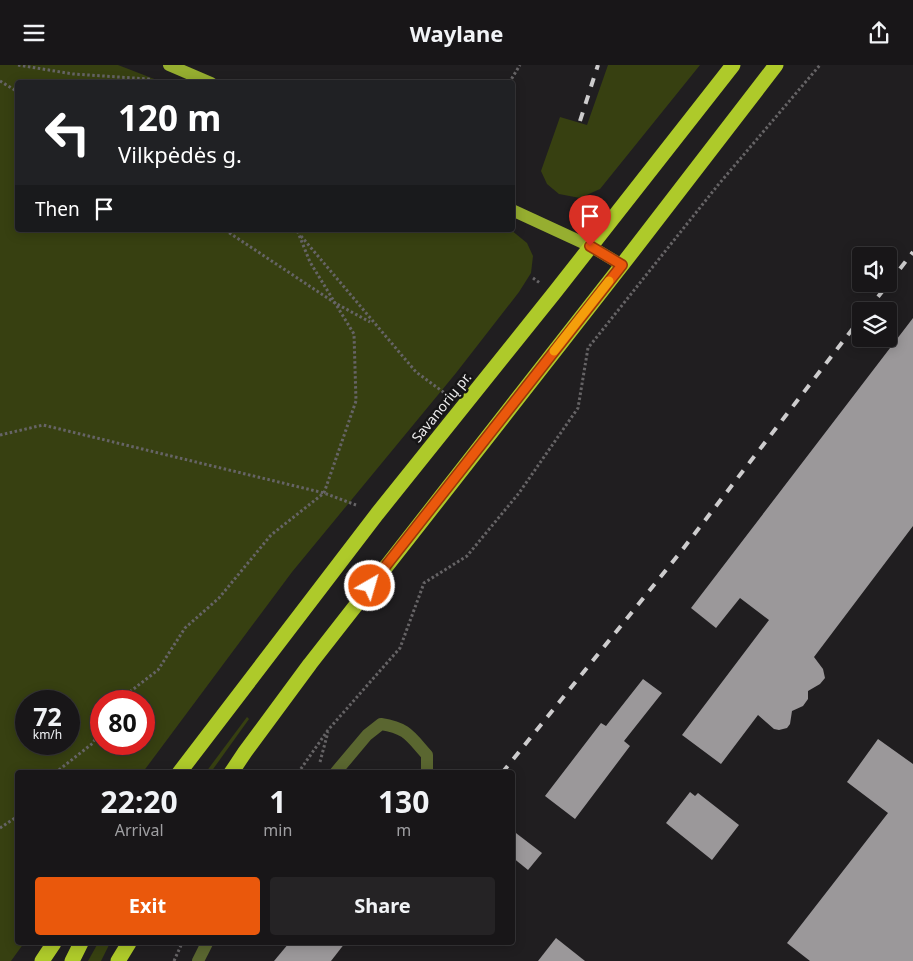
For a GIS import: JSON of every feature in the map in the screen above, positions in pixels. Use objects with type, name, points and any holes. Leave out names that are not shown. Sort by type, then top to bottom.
[{"type":"highway","name":"Savanorių pr.","points":[[181,770],[377,513],[555,292],[732,65]]},
{"type":"highway","points":[[233,770],[310,664],[776,65]]},
{"type":"highway","points":[[42,961],[53,945]]},
{"type":"highway","points":[[72,961],[80,945]]},
{"type":"highway","points":[[118,961],[128,945]]},
{"type":"highway","points":[[129,961],[133,945]]},
{"type":"main road","points":[[169,65],[204,80]]},
{"type":"main road","points":[[515,211],[590,246],[622,265]]},
{"type":"street","points":[[338,770],[367,735],[381,724],[396,726],[410,735],[426,755],[427,770]]},
{"type":"street","points":[[198,961],[206,945]]},
{"type":"path","points":[[18,65],[73,74],[151,80]]},
{"type":"path","points":[[512,80],[520,65]]},
{"type":"path","points":[[300,770],[328,730],[400,648],[424,583],[467,556],[519,493],[578,408],[588,348],[718,185],[820,65]]},
{"type":"path","points":[[0,81],[15,90]]},
{"type":"path","points":[[228,232],[335,303],[373,323]]},
{"type":"path","points":[[132,690],[158,670],[185,628],[219,598],[272,535],[324,493],[356,401],[354,334],[310,262],[298,232]]},
{"type":"path","points":[[298,232],[416,372],[446,394]]},
{"type":"path","points":[[0,435],[43,425],[324,493],[356,505]]},
{"type":"path","points":[[320,764],[328,730]]},
{"type":"path","points":[[59,770],[90,745]]},
{"type":"path","points":[[0,828],[15,818]]},
{"type":"path","points":[[174,961],[181,945]]},
{"type":"green space","points":[[0,65],[118,65],[157,80],[15,80],[15,232],[513,232],[527,243],[533,256],[531,273],[519,292],[456,373],[292,572],[144,770],[15,770],[15,945],[23,945],[11,961],[0,961]]},
{"type":"green space","points":[[608,65],[700,65],[600,189],[580,198],[559,194],[547,184],[541,171],[560,117],[587,125]]},
{"type":"green space","points":[[247,717],[249,719],[212,770],[207,770]]},
{"type":"green space","points":[[97,945],[109,945],[101,961],[88,961]]},
{"type":"building","points":[[913,318],[913,526],[814,657],[823,669],[825,678],[820,684],[808,691],[808,699],[803,706],[792,711],[790,724],[787,728],[774,729],[758,715],[721,764],[682,735],[769,620],[740,598],[716,628],[691,608],[891,347],[897,347],[897,339]]},
{"type":"building","points":[[643,679],[662,693],[624,741],[630,746],[575,819],[545,796],[601,723],[606,726]]},
{"type":"building","points":[[878,739],[913,764],[913,961],[810,961],[787,943],[888,813],[847,782]]},
{"type":"building","points":[[690,792],[695,796],[698,793],[739,825],[712,860],[666,823]]},
{"type":"building","points":[[515,832],[542,853],[528,870],[515,859]]},
{"type":"building","points":[[556,938],[585,961],[538,961]]},
{"type":"building","points":[[287,945],[343,945],[331,961],[274,961]]},
{"type":"railway","points":[[580,121],[598,65]]},
{"type":"railway","points":[[897,273],[913,252]]},
{"type":"railway","points":[[874,302],[882,292]]},
{"type":"railway","points":[[504,770],[679,554],[852,330]]},
{"type":"slow traffic","points":[[554,351],[609,281]]},
{"type":"route","points":[[370,586],[622,265],[590,246]]}]
